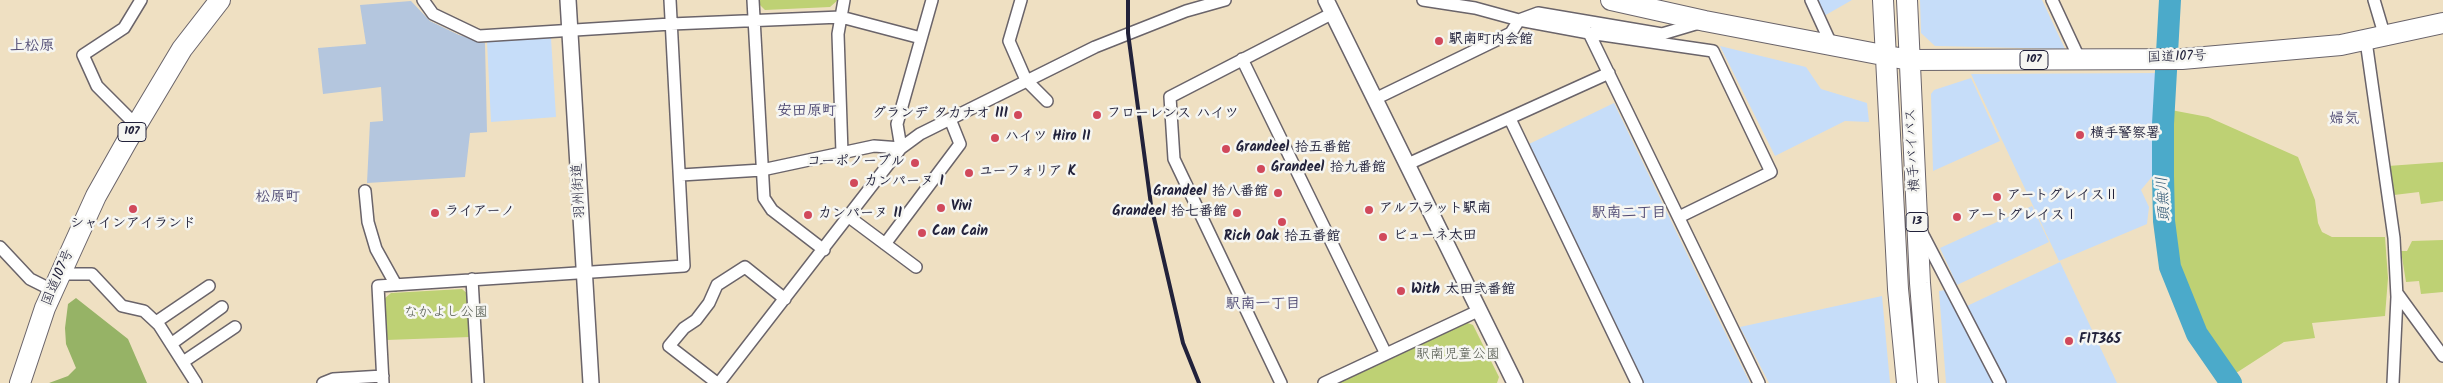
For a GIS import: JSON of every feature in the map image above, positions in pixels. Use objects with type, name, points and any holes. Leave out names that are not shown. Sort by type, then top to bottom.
[{"type":"highway","name":"国道107号","points":[[20,383],[56,282],[96,196],[182,49],[220,0]]},
{"type":"highway","points":[[1611,0],[1633,3],[1705,21],[1909,60]]},
{"type":"highway","name":"13","points":[[1883,0],[1886,55]]},
{"type":"highway","name":"13","points":[[1906,0],[1909,60]]},
{"type":"highway","name":"国道107号","points":[[1909,60],[2182,59],[2308,48],[2376,39],[2443,23]]},
{"type":"highway","name":"横手バイパス","points":[[1886,55],[1898,289],[1907,383]]},
{"type":"highway","name":"横手バイパス","points":[[1909,60],[1917,224],[1928,383]]},
{"type":"street","points":[[136,125],[97,86],[84,56],[124,28],[141,0]]},
{"type":"street","points":[[422,0],[433,14],[479,36],[671,24],[841,17],[921,38]]},
{"type":"street","name":"羽州街道","points":[[568,0],[591,383]]},
{"type":"street","points":[[322,383],[333,379],[383,379],[378,286],[684,266],[670,0]]},
{"type":"street","points":[[753,0],[764,198],[772,210],[824,250]]},
{"type":"street","points":[[842,153],[838,34],[844,0]]},
{"type":"street","points":[[901,148],[897,124],[932,0]]},
{"type":"street","points":[[1021,0],[1009,42],[1026,80],[1047,101]]},
{"type":"street","points":[[785,298],[744,267],[717,286],[709,304],[696,320],[684,328],[669,346],[718,383],[824,250],[901,148],[920,134],[1110,40],[1186,11],[1225,0]]},
{"type":"street","points":[[1424,0],[1477,4],[1519,20],[1589,33],[1713,51],[1771,172],[1679,217]]},
{"type":"street","points":[[1811,0],[1832,46]]},
{"type":"street","points":[[2052,0],[2080,60]]},
{"type":"street","points":[[2374,0],[2397,293],[2393,383]]},
{"type":"street","points":[[1281,383],[1174,159],[1170,97],[1242,59],[1330,6],[1480,310],[1513,382]]},
{"type":"street","points":[[1375,99],[1511,33],[1519,20],[1538,13],[1662,34],[1705,21]]},
{"type":"street","points":[[1589,33],[1759,383]]},
{"type":"street","points":[[1242,59],[1386,354]]},
{"type":"street","points":[[1408,164],[1608,73]]},
{"type":"street","points":[[885,244],[960,144],[950,119]]},
{"type":"street","points":[[1510,119],[1637,383]]},
{"type":"street","points":[[680,175],[762,170],[874,146],[901,148]]},
{"type":"street","points":[[365,191],[368,222],[376,249],[396,284]]},
{"type":"street","points":[[849,217],[916,267]]},
{"type":"street","points":[[1917,224],[2000,383]]},
{"type":"street","points":[[0,247],[30,279],[56,282],[92,274],[122,306],[144,311],[156,322],[196,383]]},
{"type":"street","points":[[472,279],[478,383]]},
{"type":"street","points":[[156,322],[209,286]]},
{"type":"street","points":[[2397,293],[2443,356]]},
{"type":"street","points":[[171,344],[222,307]]},
{"type":"street","points":[[1324,383],[1480,310]]},
{"type":"street","points":[[183,362],[235,326]]},
{"type":"shaded area","points":[[1816,0],[1852,0],[1824,16]]},
{"type":"shaded area","points":[[1920,0],[2042,0],[2065,49],[1935,46],[1921,33]]},
{"type":"shaded area","points":[[411,1],[430,21],[459,35],[485,43],[487,132],[470,133],[465,177],[367,183],[370,122],[383,121],[381,87],[323,94],[318,48],[366,44],[360,5]]},
{"type":"shaded area","points":[[551,38],[556,117],[491,122],[487,42]]},
{"type":"shaded area","points":[[1720,46],[1806,67],[1821,89],[1867,103],[1869,122],[1845,121],[1775,156]]},
{"type":"shaded area","points":[[2161,73],[2160,167],[2141,190],[2149,207],[2147,224],[2059,261],[1971,74]]},
{"type":"shaded area","points":[[1971,78],[2000,141],[1933,171],[1931,94],[1934,90]]},
{"type":"shaded area","points":[[1614,103],[1750,383],[1636,383],[1527,145]]},
{"type":"shaded area","points":[[2032,206],[2049,242],[1957,285],[1940,248]]},
{"type":"shaded area","points":[[2060,262],[2117,383],[2006,383],[1967,306]]},
{"type":"shaded area","points":[[1946,290],[1994,383],[1946,383],[1939,291]]},
{"type":"shaded area","points":[[1882,296],[1890,383],[1769,383],[1740,327]]},
{"type":"green space","points":[[760,0],[838,0],[830,7],[765,10],[760,5]]},
{"type":"green space","points":[[2171,110],[2208,117],[2298,157],[2315,200],[2318,223],[2322,232],[2332,237],[2385,237],[2388,278],[2385,316],[2312,323],[2315,338],[2284,342],[2233,375],[2206,339],[2172,243],[2168,206],[2168,120]]},
{"type":"green space","points":[[2443,162],[2443,201],[2421,204],[2419,192],[2394,195],[2388,166]]},
{"type":"green space","points":[[2443,240],[2443,292],[2421,294],[2419,281],[2406,282],[2401,251],[2407,251],[2412,241]]},
{"type":"green space","name":"なかよし公園","points":[[462,289],[469,295],[470,337],[386,340],[384,299],[391,293]]},
{"type":"green space","points":[[76,298],[128,339],[147,383],[49,383],[68,376],[76,368],[66,344],[65,328],[68,304]]},
{"type":"green space","name":"駅南児童公園","points":[[1465,322],[1473,325],[1499,377],[1497,383],[1339,383]]},
{"type":"waterway","name":"頭無川","points":[[2170,0],[2163,124],[2164,221],[2170,267],[2197,334],[2231,383]]},
{"type":"railway","points":[[1128,0],[1128,33],[1151,205],[1183,343],[1199,383]]},
{"type":"place","name":"駅南町内会館","points":[[1439,41]]},
{"type":"place","name":"グランデ タカナオ III","points":[[1018,115]]},
{"type":"place","name":"フローレンス ハイツ","points":[[1097,115]]},
{"type":"place","name":"横手警察署","points":[[2080,135]]},
{"type":"place","name":"ハイツ Hiro II","points":[[995,138]]},
{"type":"place","name":"Grandeel 拾五番館","points":[[1226,149]]},
{"type":"place","name":"コーポノーブル","points":[[915,163]]},
{"type":"place","name":"Grandeel 拾九番館","points":[[1261,169]]},
{"type":"place","name":"ユーフォリア K","points":[[969,173]]},
{"type":"place","name":"カンパーヌ I","points":[[854,183]]},
{"type":"place","name":"Grandeel 拾八番館","points":[[1278,193]]},
{"type":"place","name":"アートグレイスⅡ","points":[[1997,197]]},
{"type":"place","name":"Vivi","points":[[941,208]]},
{"type":"place","name":"シャインアイランド","points":[[133,209]]},
{"type":"place","name":"アルフラット駅南","points":[[1369,210]]},
{"type":"place","name":"ライアーノ","points":[[435,213]]},
{"type":"place","name":"Grandeel 拾七番館","points":[[1237,213]]},
{"type":"place","name":"カンパーヌ II","points":[[808,215]]},
{"type":"place","name":"アートグレイスⅠ","points":[[1957,217]]},
{"type":"place","name":"Rich Oak 拾五番館","points":[[1282,222]]},
{"type":"place","name":"Can Cain","points":[[922,233]]},
{"type":"place","name":"ビューネ太田","points":[[1383,237]]},
{"type":"place","name":"With 太田弐番館","points":[[1401,291]]},
{"type":"place","name":"FIT365","points":[[2069,341]]},
{"type":"district","name":"上松原","points":[[32,47]]},
{"type":"district","name":"安田原町","points":[[807,112]]},
{"type":"district","name":"婦気","points":[[2344,120]]},
{"type":"district","name":"松原町","points":[[278,198]]},
{"type":"district","name":"駅南二丁目","points":[[1629,214]]},
{"type":"district","name":"駅南一丁目","points":[[1263,305]]}]
